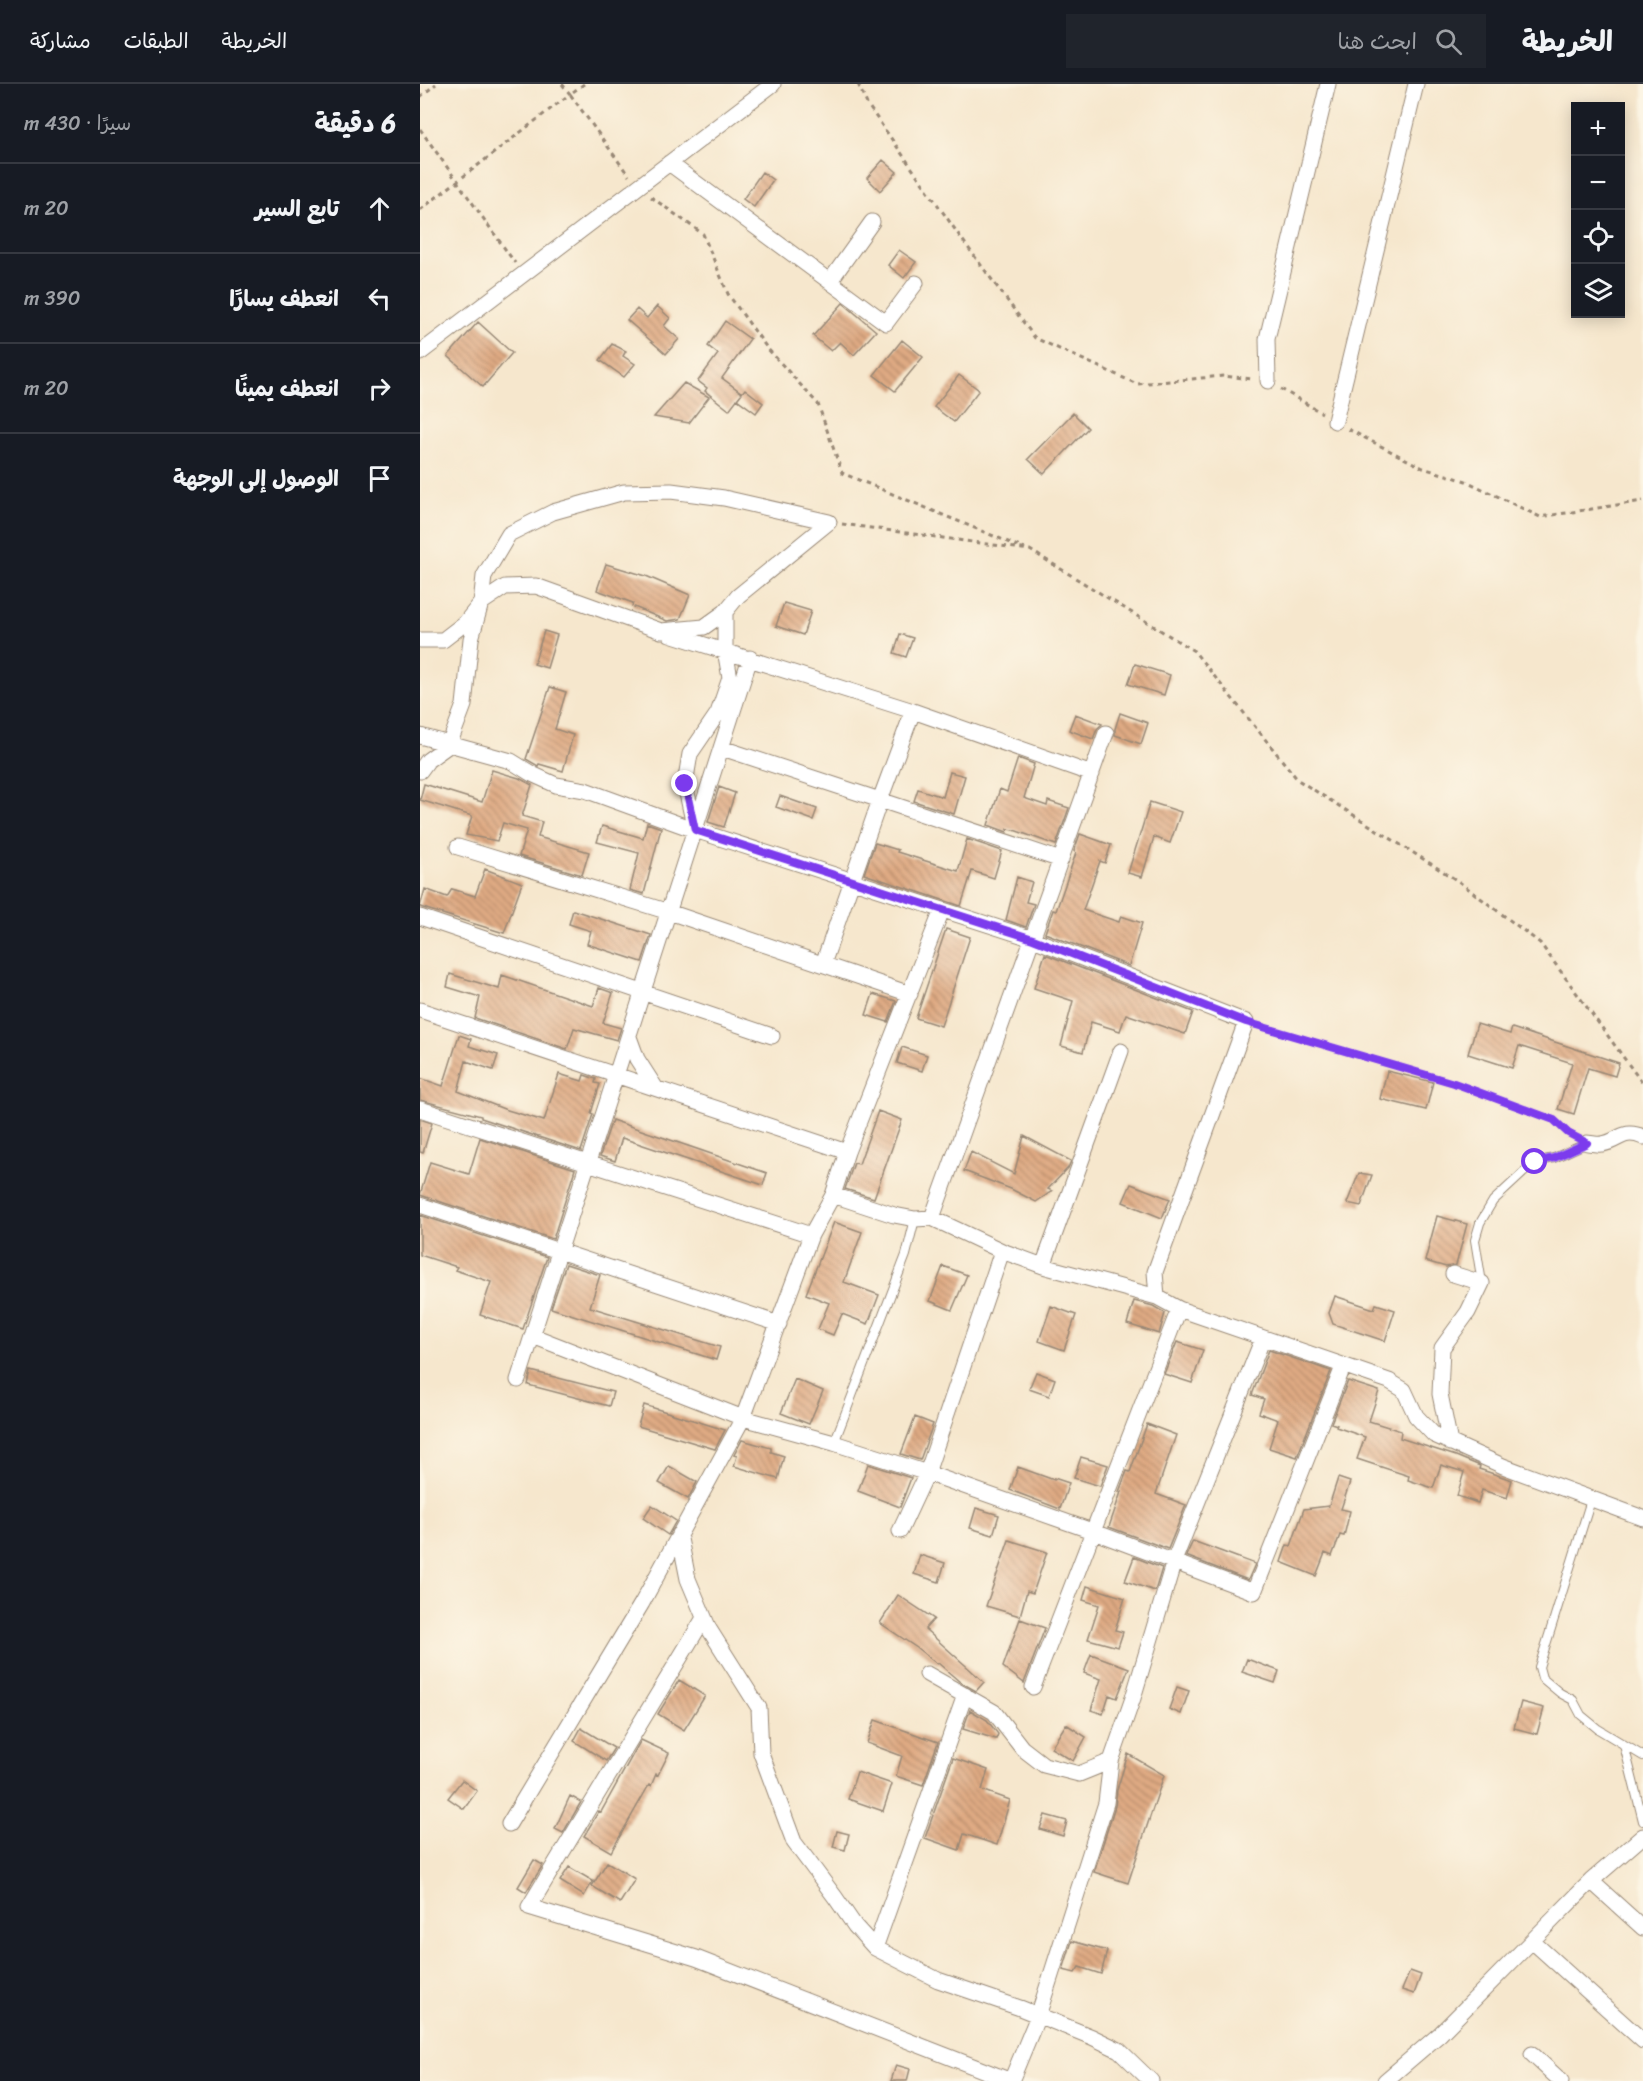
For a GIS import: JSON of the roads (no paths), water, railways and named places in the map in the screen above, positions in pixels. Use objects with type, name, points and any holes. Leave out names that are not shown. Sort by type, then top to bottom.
[{"type":"street","points":[[420,353],[773,84]]},
{"type":"street","points":[[1268,381],[1267,339],[1328,84]]},
{"type":"street","points":[[1335,421],[1416,84]]},
{"type":"street","points":[[669,163],[886,323],[916,283]]},
{"type":"street","points":[[830,281],[872,222]]},
{"type":"street","points":[[420,771],[428,760],[449,745],[464,705],[471,639],[481,603],[484,576],[509,534],[553,512],[624,492],[671,491],[724,498],[829,522],[738,596],[725,612],[704,627],[661,631]]},
{"type":"street","points":[[420,640],[443,640],[465,623],[481,603],[505,587],[536,586],[661,631],[914,711],[1092,774]]},
{"type":"street","points":[[695,830],[685,784],[690,754],[718,713],[730,678],[725,650],[725,612]]},
{"type":"street","points":[[518,1380],[750,658]]},
{"type":"street","points":[[823,964],[880,800],[914,711]]},
{"type":"street","points":[[932,1218],[1106,733]]},
{"type":"street","points":[[420,736],[511,761],[556,785],[585,790],[695,830],[1033,939],[1246,1022],[1155,1272],[1157,1297]]},
{"type":"street","points":[[722,748],[1061,860]]},
{"type":"street","points":[[458,847],[669,912],[910,994]]},
{"type":"street","points":[[509,1824],[642,1603],[743,1418],[811,1235],[833,1195],[847,1152],[942,910]]},
{"type":"street","points":[[420,917],[772,1036]]},
{"type":"street","points":[[420,1010],[847,1152]]},
{"type":"street","points":[[629,1037],[637,1059],[655,1087]]},
{"type":"street","points":[[1042,1266],[1121,1051]]},
{"type":"street","points":[[420,1109],[811,1235]]},
{"type":"street","points":[[1587,1143],[1603,1144],[1618,1136],[1634,1133],[1643,1137]]},
{"type":"street","points":[[833,1195],[894,1215],[915,1219],[932,1218],[1002,1251],[1042,1266],[1157,1297],[1179,1309],[1389,1381],[1404,1390],[1416,1416],[1434,1436],[1503,1466],[1643,1518]]},
{"type":"street","points":[[420,1205],[779,1324]]},
{"type":"street","points":[[900,1531],[927,1473],[1002,1251]]},
{"type":"street","points":[[1450,1443],[1440,1394],[1442,1348],[1468,1312],[1482,1283],[1453,1274]]},
{"type":"street","points":[[1033,1687],[1179,1309]]},
{"type":"street","points":[[533,1336],[743,1418],[834,1443],[927,1473],[1092,1531],[1254,1592],[1343,1366]]},
{"type":"street","points":[[704,1618],[529,1907],[696,1958],[1011,2081],[1038,2016],[1106,1803],[1110,1761],[1133,1698],[1174,1561],[1263,1338]]},
{"type":"street","points":[[679,1534],[688,1579],[709,1629],[759,1708],[760,1753],[794,1842],[855,1926],[875,1948],[938,1980],[1038,2016],[1119,2050],[1151,2081]]},
{"type":"street","points":[[927,1674],[994,1712],[1022,1748],[1044,1765],[1079,1774],[1110,1761]]},
{"type":"street","points":[[875,1948],[965,1695]]},
{"type":"street","points":[[1384,2081],[1440,2034],[1591,1881],[1643,1836]]},
{"type":"street","points":[[1591,1881],[1643,1928]]},
{"type":"street","points":[[1532,1941],[1643,2041]]},
{"type":"street","points":[[1532,2054],[1561,2081]]},
{"type":"lane","points":[[1482,1283],[1475,1240],[1480,1223],[1493,1201],[1535,1162],[1554,1158],[1587,1143]]},
{"type":"lane","points":[[834,1443],[906,1255],[915,1219]]},
{"type":"lane","points":[[1591,1500],[1539,1667],[1542,1678],[1560,1693],[1573,1700],[1581,1714],[1598,1729],[1643,1757]]},
{"type":"lane","points":[[1643,1757],[1624,1745],[1643,1821]]}]
